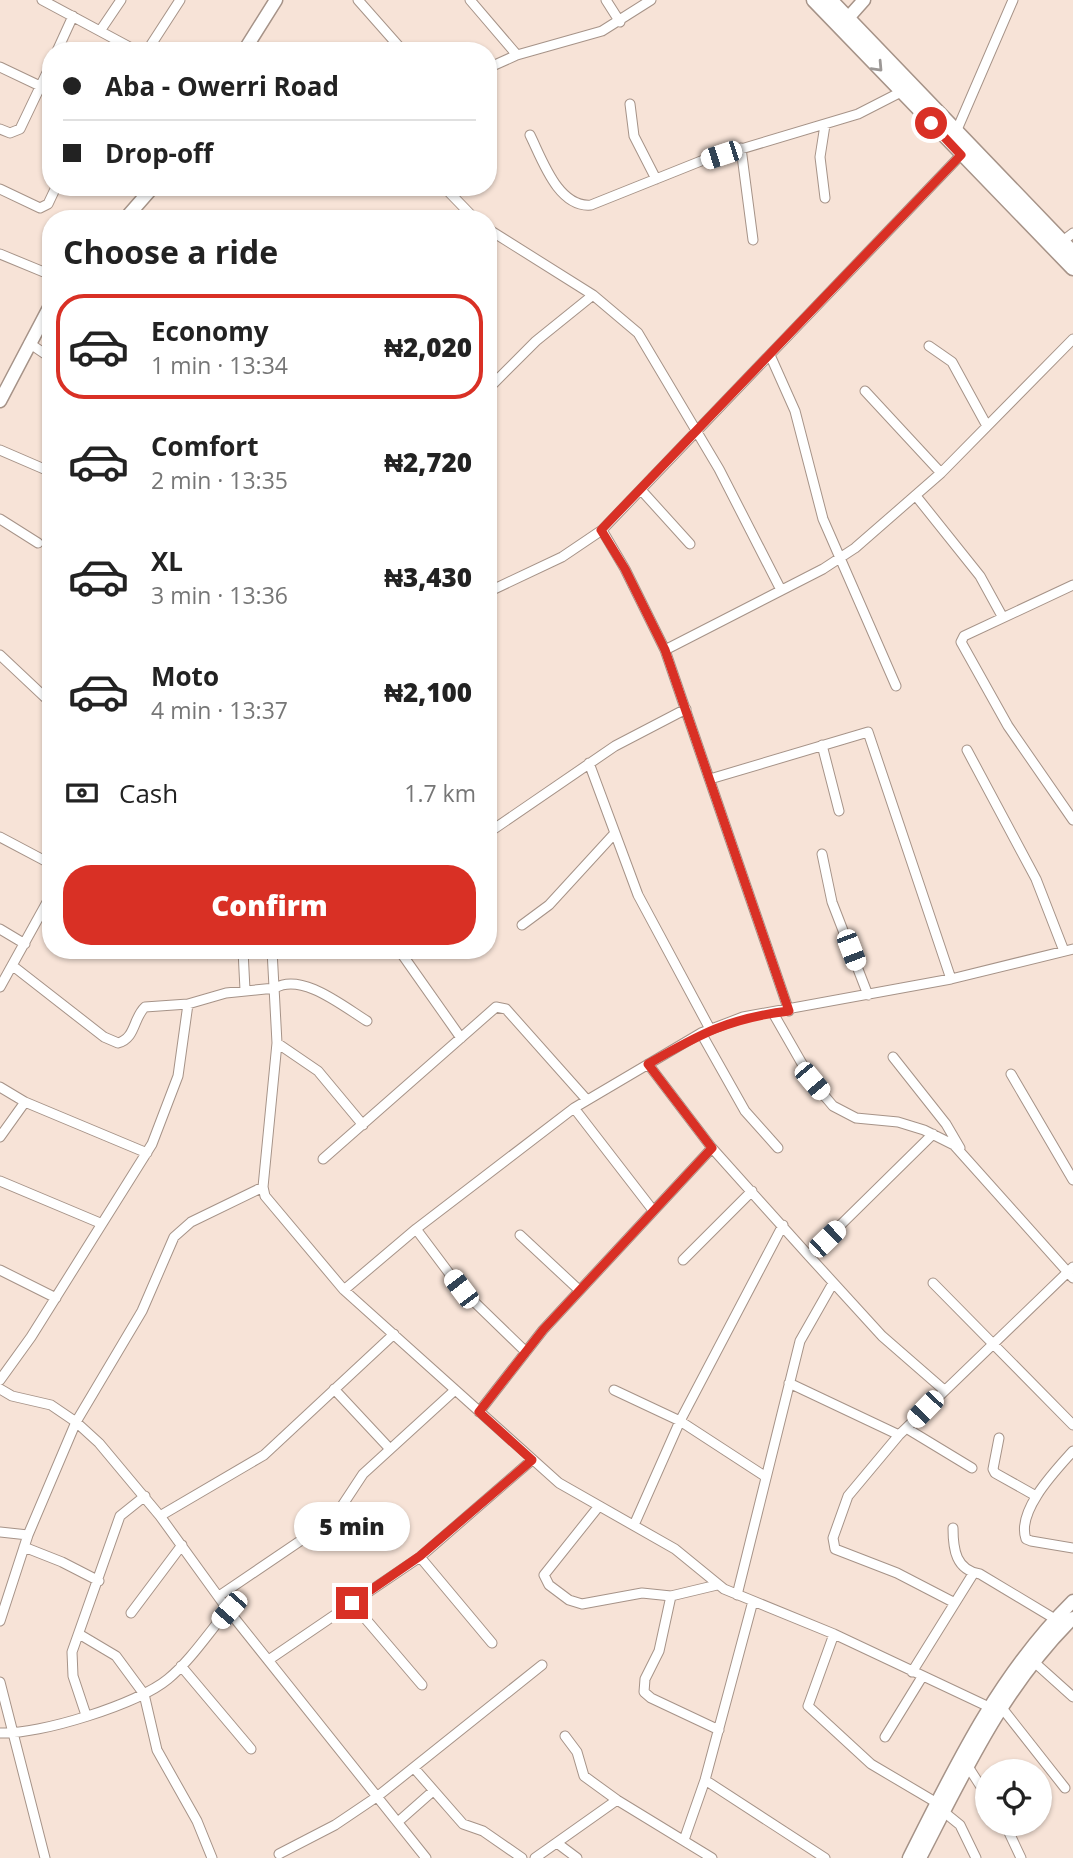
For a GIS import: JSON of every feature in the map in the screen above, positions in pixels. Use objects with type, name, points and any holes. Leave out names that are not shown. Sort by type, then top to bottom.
[{"type":"main road","points":[[250,42],[276,0]]},
{"type":"main road","points":[[814,0],[961,155],[1063,241],[1073,268]]},
{"type":"main road","points":[[830,0],[1073,253]]},
{"type":"main road","points":[[848,18],[864,0]]},
{"type":"main road","points":[[133,210],[145,196]]},
{"type":"main road","points":[[0,401],[42,320]]},
{"type":"main road","points":[[909,1858],[967,1765],[1011,1671],[1073,1601]]},
{"type":"main road","points":[[920,1858],[940,1807],[995,1707],[1073,1618]]},
{"type":"street","points":[[42,0],[116,42]]},
{"type":"street","points":[[100,31],[121,0]]},
{"type":"street","points":[[153,42],[180,0]]},
{"type":"street","points":[[358,0],[395,42]]},
{"type":"street","points":[[470,0],[517,55]]},
{"type":"street","points":[[606,0],[620,22]]},
{"type":"street","points":[[497,64],[517,55],[602,31],[651,0]]},
{"type":"street","points":[[957,132],[1013,0]]},
{"type":"street","points":[[61,42],[73,16]]},
{"type":"street","points":[[0,66],[40,86]]},
{"type":"street","points":[[0,129],[10,133],[20,129],[42,82]]},
{"type":"street","points":[[530,135],[555,184],[583,206],[741,148],[825,125],[875,106],[901,92]]},
{"type":"street","points":[[631,104],[634,136],[656,179]]},
{"type":"street","points":[[825,125],[820,157],[825,198]]},
{"type":"street","points":[[741,148],[753,240]]},
{"type":"street","points":[[497,588],[562,557],[601,530],[642,491],[961,155]]},
{"type":"street","points":[[0,189],[40,208],[48,204],[52,196]]},
{"type":"street","points":[[453,196],[466,210]]},
{"type":"street","points":[[497,235],[593,295],[638,333],[735,499],[781,590]]},
{"type":"street","points":[[0,254],[42,271]]},
{"type":"street","points":[[497,380],[536,341],[593,295]]},
{"type":"street","points":[[665,650],[841,559],[941,473],[1073,339]]},
{"type":"street","points":[[29,343],[42,352]]},
{"type":"street","points":[[929,346],[952,362],[987,426]]},
{"type":"street","points":[[770,355],[788,390],[823,519],[896,686]]},
{"type":"street","points":[[864,391],[941,473]]},
{"type":"street","points":[[0,450],[42,468]]},
{"type":"street","points":[[642,491],[690,544]]},
{"type":"street","points":[[916,496],[980,576],[1002,616]]},
{"type":"street","points":[[0,519],[38,543]]},
{"type":"street","points":[[601,530],[625,569],[665,650],[789,1011]]},
{"type":"street","points":[[1073,585],[964,636],[962,647],[1017,740],[1073,820]]},
{"type":"street","points":[[0,654],[42,694]]},
{"type":"street","points":[[497,827],[589,762],[686,709]]},
{"type":"street","points":[[710,779],[862,731],[872,736],[951,979]]},
{"type":"street","points":[[822,745],[839,810]]},
{"type":"street","points":[[344,1290],[416,1229],[574,1108],[706,1031],[743,1017],[789,1011],[951,979],[1068,950],[1036,879],[967,750]]},
{"type":"street","points":[[589,762],[638,895],[745,1111],[778,1148]]},
{"type":"street","points":[[522,925],[549,905],[615,833]]},
{"type":"street","points":[[0,837],[42,859]]},
{"type":"street","points":[[822,854],[832,902],[868,995]]},
{"type":"street","points":[[0,987],[42,912]]},
{"type":"street","points":[[0,929],[25,944]]},
{"type":"street","points":[[243,959],[245,990]]},
{"type":"street","points":[[273,959],[277,1043],[263,1187],[268,1203],[344,1290],[559,1483],[675,1549],[717,1586],[834,1634],[922,1677],[995,1707],[1065,1788]]},
{"type":"street","points":[[405,959],[461,1038]]},
{"type":"street","points":[[13,966],[111,1042],[125,1041],[145,1007],[188,1004],[245,990],[275,988],[282,984],[306,987],[367,1021]]},
{"type":"street","points":[[0,1380],[147,1153],[178,1076],[188,1004]]},
{"type":"street","points":[[323,1159],[492,1008],[506,1009],[587,1100]]},
{"type":"street","points":[[773,1013],[812,1081],[834,1106],[856,1118],[898,1122],[933,1134],[954,1145],[1071,1272],[992,1342],[902,1432],[842,1506],[834,1544],[841,1552],[897,1573],[953,1602]]},
{"type":"street","points":[[277,1043],[318,1071],[363,1125]]},
{"type":"street","points":[[893,1057],[946,1124],[964,1156]]},
{"type":"street","points":[[648,1064],[712,1148],[809,1256],[882,1336],[944,1390]]},
{"type":"street","points":[[1011,1074],[1073,1180]]},
{"type":"street","points":[[0,1087],[25,1102],[147,1153]]},
{"type":"street","points":[[0,1137],[25,1102]]},
{"type":"street","points":[[574,1108],[652,1209]]},
{"type":"street","points":[[809,1256],[933,1134]]},
{"type":"street","points":[[479,1412],[579,1290],[712,1148]]},
{"type":"street","points":[[0,1181],[100,1223]]},
{"type":"street","points":[[0,1622],[28,1535],[76,1422],[142,1311],[174,1237],[191,1222],[263,1187]]},
{"type":"street","points":[[683,1260],[752,1191]]},
{"type":"street","points":[[634,1525],[680,1421],[783,1225]]},
{"type":"street","points":[[416,1229],[461,1289],[526,1352]]},
{"type":"street","points":[[520,1235],[579,1290]]},
{"type":"street","points":[[0,1270],[55,1298]]},
{"type":"street","points":[[737,1595],[789,1383],[806,1326],[834,1283]]},
{"type":"street","points":[[933,1283],[1073,1425]]},
{"type":"street","points":[[160,1516],[264,1455],[394,1334]]},
{"type":"street","points":[[789,1383],[902,1432],[972,1468]]},
{"type":"street","points":[[0,1389],[12,1396],[51,1405],[76,1422],[145,1496],[229,1610],[426,1858]]},
{"type":"street","points":[[334,1389],[390,1448]]},
{"type":"street","points":[[614,1390],[680,1421],[766,1477]]},
{"type":"street","points":[[219,1597],[334,1518],[363,1474],[454,1391]]},
{"type":"street","points":[[0,1403],[12,1396]]},
{"type":"street","points":[[999,1438],[993,1469],[995,1474],[1036,1496]]},
{"type":"street","points":[[1073,1451],[1036,1496],[1025,1527],[1026,1539],[1073,1548]]},
{"type":"street","points":[[270,1659],[420,1556],[532,1460]]},
{"type":"street","points":[[86,1715],[70,1660],[120,1516],[145,1496]]},
{"type":"street","points":[[599,1506],[544,1575],[549,1585],[576,1604],[594,1604],[642,1592],[671,1596],[717,1586]]},
{"type":"street","points":[[953,1528],[956,1558],[972,1574],[980,1574],[1055,1619]]},
{"type":"street","points":[[0,1532],[28,1535]]},
{"type":"street","points":[[131,1613],[182,1545]]},
{"type":"street","points":[[24,1548],[99,1581]]},
{"type":"street","points":[[420,1556],[492,1643]]},
{"type":"street","points":[[912,1672],[972,1574]]},
{"type":"street","points":[[671,1596],[659,1651],[645,1679],[644,1692],[651,1698],[719,1730]]},
{"type":"street","points":[[684,1840],[705,1780],[753,1601]]},
{"type":"street","points":[[352,1603],[422,1685]]},
{"type":"street","points":[[0,1733],[13,1734],[58,1725],[144,1694],[169,1678],[229,1610]]},
{"type":"street","points":[[79,1634],[116,1656],[144,1694],[157,1750],[197,1821],[212,1858]]},
{"type":"street","points":[[834,1634],[808,1700],[812,1712],[871,1764],[940,1807],[960,1825],[976,1858]]},
{"type":"street","points":[[1033,1661],[1073,1697]]},
{"type":"street","points":[[279,1854],[335,1825],[378,1796],[542,1665]]},
{"type":"street","points":[[181,1666],[251,1749]]},
{"type":"street","points":[[885,1737],[922,1677]]},
{"type":"street","points":[[0,1682],[45,1858]]},
{"type":"street","points":[[565,1736],[577,1752],[584,1776],[617,1800],[712,1858]]},
{"type":"street","points":[[967,1765],[975,1777]]},
{"type":"street","points":[[414,1768],[463,1824],[483,1831],[522,1858]]},
{"type":"street","points":[[705,1780],[825,1858]]},
{"type":"street","points":[[398,1821],[433,1791]]},
{"type":"street","points":[[535,1858],[617,1800]]},
{"type":"street","points":[[1010,1836],[1021,1858]]},
{"type":"street","points":[[557,1843],[577,1858]]},
{"type":"route","points":[[352,1603],[420,1556],[532,1460],[479,1412],[543,1330],[652,1209],[712,1148],[648,1064],[720,1025],[743,1017],[789,1011],[665,650],[625,569],[601,530],[642,491],[961,155],[931,123]]}]
